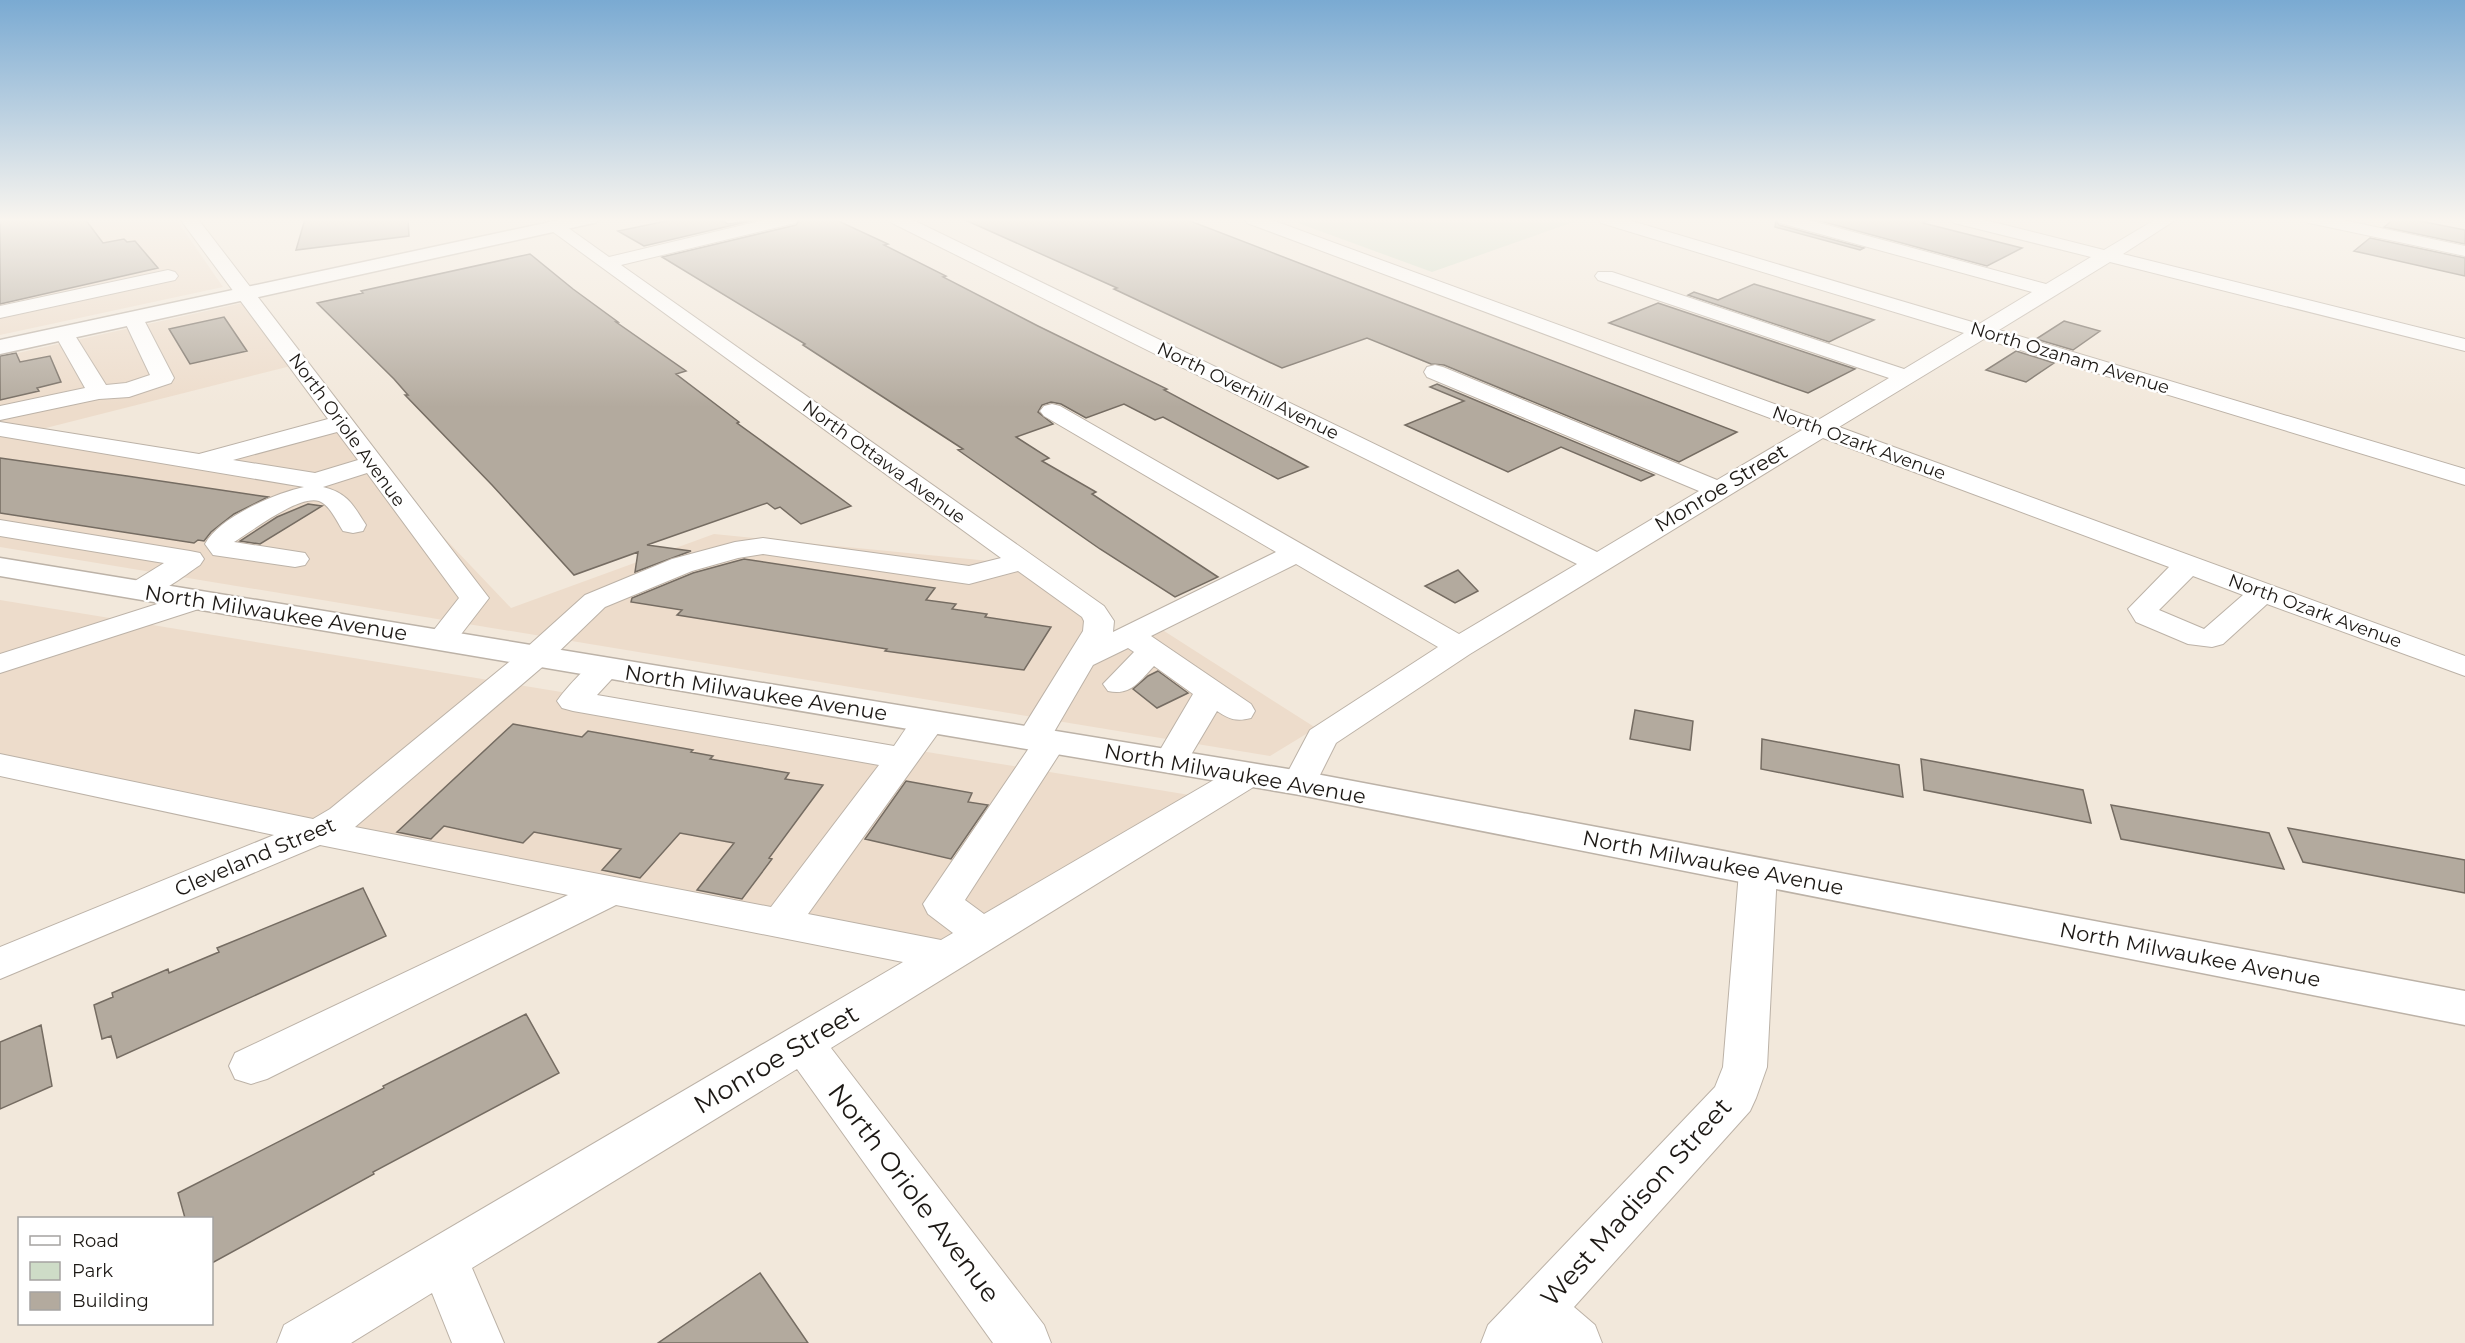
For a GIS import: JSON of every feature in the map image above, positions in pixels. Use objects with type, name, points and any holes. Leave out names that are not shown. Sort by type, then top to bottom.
[{"type":"main road","points":[[0,347],[302,282]]},
{"type":"main road","name":"North Milwaukee Avenue","points":[[0,567],[1300,783],[2465,1008]]},
{"type":"street","points":[[0,312],[142,282]]},
{"type":"street","name":"North Oriole Avenue","points":[[237,282],[474,598],[441,640]]},
{"type":"street","name":"North Ottawa Avenue","points":[[631,282],[1094,612],[1099,621],[1098,631],[1081,659],[1042,740],[942,904],[983,934]]},
{"type":"street","name":"North Overhill Avenue","points":[[1026,282],[1598,563]]},
{"type":"street","name":"North Ozark Avenue","points":[[1423,282],[2465,667]]},
{"type":"street","points":[[1622,282],[1907,377]]},
{"type":"street","name":"North Ozanam Avenue","points":[[1815,282],[2465,477]]},
{"type":"street","points":[[2015,282],[2049,291]]},
{"type":"street","name":"Monroe Street","points":[[1300,783],[1322,737],[1459,647],[2065,282]]},
{"type":"street","points":[[2211,282],[2465,345]]},
{"type":"street","points":[[0,413],[99,392],[129,390],[163,378],[133,318]]},
{"type":"street","points":[[64,333],[99,392]]},
{"type":"street","points":[[1435,372],[1718,490]]},
{"type":"street","points":[[1052,411],[1459,647]]},
{"type":"street","points":[[199,462],[341,423]]},
{"type":"street","points":[[0,429],[316,481],[372,464]]},
{"type":"street","points":[[294,559],[223,549],[219,544],[222,538],[280,503],[305,495],[321,493],[331,497],[353,525]]},
{"type":"street","points":[[0,528],[190,559],[140,590]]},
{"type":"street","name":"Cleveland Street","points":[[0,964],[317,832],[343,818],[368,800],[536,656],[595,601],[682,565],[735,550],[762,546],[969,575],[1023,561]]},
{"type":"street","points":[[1081,659],[1142,643],[1298,553]]},
{"type":"street","points":[[2188,564],[2143,609],[2147,616],[2199,638],[2212,638],[2263,592]]},
{"type":"street","points":[[0,664],[198,600]]},
{"type":"street","points":[[1119,684],[1142,643]]},
{"type":"street","points":[[1142,643],[1239,711]]},
{"type":"street","points":[[606,668],[573,701],[902,758]]},
{"type":"street","points":[[1170,762],[1211,692]]},
{"type":"street","points":[[780,923],[929,722]]},
{"type":"street","points":[[0,765],[317,832],[947,956]]},
{"type":"street","name":"Monroe Street","points":[[303,1343],[1248,775]]},
{"type":"street","name":"West Madison Street","points":[[1522,1326],[1734,1098],[1745,1067],[1758,872]]},
{"type":"street","points":[[251,1066],[612,890]]},
{"type":"street","name":"North Oriole Avenue","points":[[802,1044],[1025,1343]]},
{"type":"street","points":[[443,1258],[478,1343]]},
{"type":"street","points":[[1522,1326],[1575,1343]]},
{"type":"shaded area","points":[[0,282],[219,282],[223,287],[0,335]]},
{"type":"shaded area","points":[[247,302],[295,365],[34,431],[203,458],[334,422],[511,608],[714,534],[1020,564],[1121,635],[1150,622],[1316,728],[1270,756],[0,547],[0,357]]},
{"type":"shaded area","points":[[0,600],[1214,799],[944,965],[0,773]]},
{"type":"building","points":[[0,282],[98,282],[0,304]]},
{"type":"building","points":[[404,282],[564,282],[618,322],[616,322],[686,371],[676,374],[739,422],[737,423],[851,506],[801,524],[780,507],[775,509],[767,503],[647,545],[691,551],[635,572],[638,552],[574,575],[492,485],[405,395],[408,395],[394,379],[317,303],[363,293],[361,291]]},
{"type":"building","points":[[703,282],[952,282],[1167,389],[1164,390],[1308,467],[1278,479],[1163,417],[1155,420],[1124,404],[1086,418],[1061,404],[1051,402],[1042,405],[1038,412],[1053,424],[1016,437],[1049,458],[1042,461],[1096,492],[1092,494],[1218,577],[1175,597],[1100,549],[958,450],[963,449],[803,345],[805,344]]},
{"type":"building","points":[[1103,282],[1347,282],[1737,432],[1679,462],[1444,365],[1431,364],[1367,338],[1282,368],[1114,289],[1117,288]]},
{"type":"building","points":[[1754,284],[1874,320],[1829,342],[1688,295],[1694,292],[1718,300]]},
{"type":"building","points":[[1658,303],[1855,369],[1808,393],[1609,323]]},
{"type":"building","points":[[224,317],[247,351],[190,364],[169,329]]},
{"type":"building","points":[[2064,321],[2100,331],[2073,350],[2036,339]]},
{"type":"building","points":[[2016,351],[2054,363],[2026,382],[1986,370]]},
{"type":"building","points":[[16,353],[20,362],[50,356],[61,382],[37,388],[39,391],[0,400],[0,356]]},
{"type":"building","points":[[1437,384],[1654,475],[1641,481],[1561,447],[1508,472],[1405,425],[1464,401],[1430,387]]},
{"type":"building","points":[[0,458],[268,497],[234,514],[211,532],[204,541],[198,540],[194,543],[0,513]]},
{"type":"building","points":[[308,504],[322,506],[260,544],[240,541],[277,517]]},
{"type":"building","points":[[744,559],[935,588],[926,600],[956,604],[952,609],[987,614],[985,617],[1051,627],[1024,670],[885,651],[887,649],[677,615],[682,610],[631,602],[632,598],[693,573]]},
{"type":"building","points":[[1458,570],[1478,591],[1455,603],[1425,586]]},
{"type":"building","points":[[1158,671],[1188,693],[1157,708],[1133,689]]},
{"type":"building","points":[[1635,710],[1693,721],[1690,750],[1630,739]]},
{"type":"building","points":[[513,724],[582,737],[588,731],[693,750],[691,752],[713,756],[710,759],[789,773],[785,779],[823,785],[742,899],[697,890],[734,843],[680,833],[640,878],[602,870],[621,849],[534,832],[523,843],[444,826],[431,839],[397,832]]},
{"type":"building","points":[[1762,739],[1899,765],[1903,797],[1761,769]]},
{"type":"building","points":[[1921,759],[2083,790],[2091,823],[1924,790]]},
{"type":"building","points":[[906,781],[972,793],[968,802],[988,805],[951,859],[865,839]]},
{"type":"building","points":[[2111,805],[2269,833],[2284,869],[2121,839]]},
{"type":"building","points":[[2288,828],[2465,860],[2465,893],[2303,862]]},
{"type":"building","points":[[363,888],[386,936],[117,1058],[111,1036],[102,1039],[94,1005],[113,997],[112,993],[168,969],[169,973],[219,952],[217,948]]},
{"type":"building","points":[[526,1014],[559,1073],[373,1172],[374,1174],[213,1262],[213,1217],[185,1217],[178,1193],[384,1088],[383,1086]]},
{"type":"building","points":[[41,1025],[52,1086],[0,1109],[0,1042]]},
{"type":"building","points":[[760,1273],[808,1343],[658,1343]]}]
